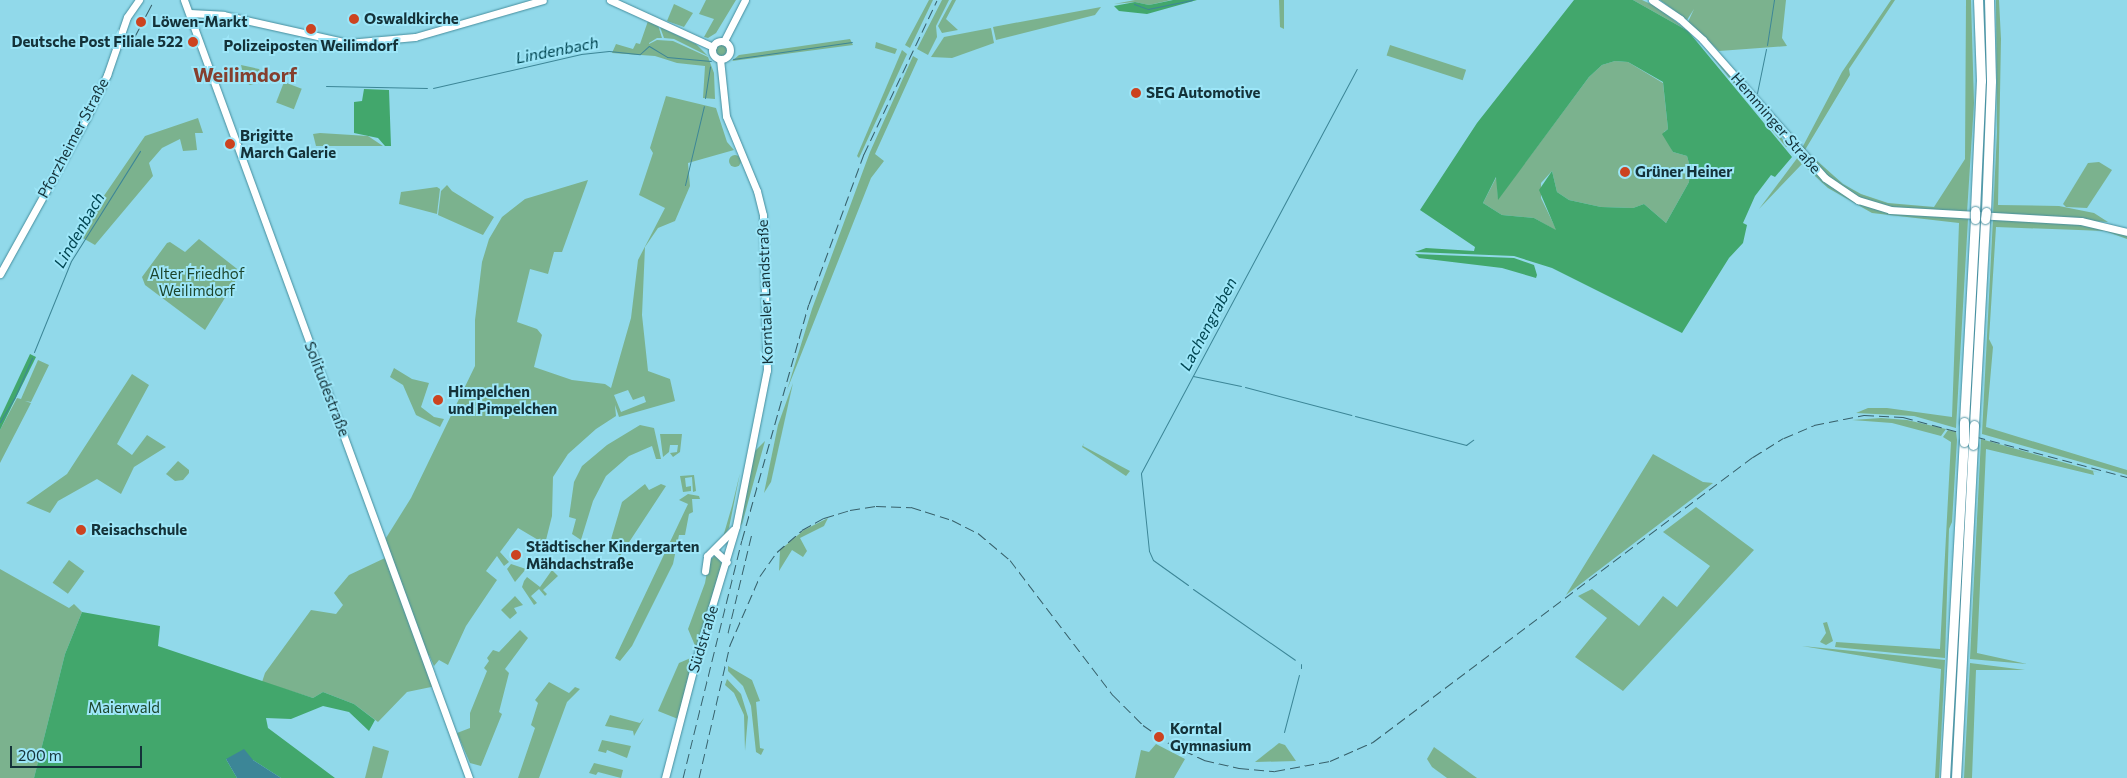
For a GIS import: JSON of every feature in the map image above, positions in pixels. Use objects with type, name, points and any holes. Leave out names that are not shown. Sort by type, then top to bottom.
[{"type":"highway","points":[[1956,778],[1974,424],[1980,215],[1981,80],[1978,0]]},
{"type":"highway","points":[[1945,778],[1964,422],[1991,96],[1988,0]]},
{"type":"main road","name":"Pforzheimer Straße","points":[[0,274],[86,117],[107,75],[127,17],[140,0]]},
{"type":"main road","name":"Solitudestraße","points":[[184,0],[469,778]]},
{"type":"main road","points":[[190,13],[223,15],[348,44],[415,37],[543,0]]},
{"type":"main road","points":[[610,0],[713,46],[724,41],[745,0]]},
{"type":"main road","name":"Hemminger Straße","points":[[1652,0],[1680,19],[1703,40],[1792,145],[1836,188],[1858,200],[1890,210],[2081,221],[2127,232]]},
{"type":"main road","points":[[713,46],[714,54],[720,59],[727,57],[730,51],[724,41]]},
{"type":"main road","name":"Korntaler Landstraße","points":[[720,59],[726,116],[757,191],[765,231],[767,370],[741,499]]},
{"type":"main road","name":"Südstraße","points":[[665,778],[695,663],[727,562],[741,499]]},
{"type":"main road","points":[[704,571],[714,550],[736,526]]},
{"type":"main road","points":[[714,550],[730,549]]},
{"type":"main road","points":[[714,550],[727,562]]},
{"type":"green space","points":[[706,0],[736,0],[716,33],[708,38],[704,37],[714,19],[699,14]]},
{"type":"green space","points":[[929,0],[933,0],[910,48],[905,45]]},
{"type":"green space","points":[[942,0],[949,0],[936,26],[937,37],[928,55],[917,49]]},
{"type":"green space","points":[[952,0],[956,0],[946,19],[958,30],[942,33],[938,26]]},
{"type":"green space","points":[[1135,0],[1171,0],[1149,5],[1135,2],[1114,4]]},
{"type":"green space","points":[[1173,0],[1197,0],[1147,14],[1119,11],[1114,6],[1135,2],[1149,5]]},
{"type":"green space","points":[[1279,0],[1284,0],[1284,29],[1280,27]]},
{"type":"green space","points":[[1574,0],[1633,0],[1688,31],[1792,157],[1775,177],[1771,175],[1755,196],[1743,223],[1747,225],[1743,243],[1729,258],[1682,333],[1552,268],[1514,256],[1415,252],[1426,248],[1474,251],[1475,247],[1420,210],[1477,123]],"holes":[[[1615,61],[1628,62],[1663,82],[1668,129],[1662,134],[1673,152],[1687,156],[1690,167],[1689,182],[1666,223],[1644,204],[1633,208],[1601,207],[1569,200],[1557,192],[1552,171],[1539,190],[1556,230],[1534,218],[1502,215],[1483,203],[1496,177],[1498,200],[1589,77],[1602,65]]]},
{"type":"green space","points":[[1633,0],[1642,0],[1657,7],[1688,31]]},
{"type":"green space","points":[[1660,0],[1786,0],[1782,38],[1787,46],[1719,51],[1688,22],[1694,9],[1687,20]]},
{"type":"green space","points":[[1891,0],[1895,0],[1849,69],[1850,75],[1805,150],[1843,184],[1861,194],[1888,203],[1934,207],[1965,159],[1966,0],[1971,0],[1974,103],[1967,213],[1890,207],[1866,201],[1832,182],[1802,148],[1842,72]]},
{"type":"green space","points":[[1996,0],[1999,0],[2001,39],[1998,205],[2059,206],[2094,213],[2108,222],[1993,214],[1997,132]]},
{"type":"green space","points":[[674,4],[693,13],[684,27],[667,21]]},
{"type":"green space","points":[[1101,7],[1095,15],[996,40],[993,27]]},
{"type":"green space","points":[[648,21],[658,25],[662,38],[657,38],[649,44],[657,40],[673,41],[708,57],[714,73],[715,99],[703,98],[705,66],[677,63],[655,56],[612,53],[616,44],[633,49],[636,43],[640,44]]},
{"type":"green space","points":[[660,27],[696,44],[708,56],[674,39],[664,38]]},
{"type":"green space","points":[[991,28],[994,43],[952,58],[931,57],[944,37]]},
{"type":"green space","points":[[850,39],[853,45],[732,61],[739,55]]},
{"type":"green space","points":[[876,42],[897,49],[895,54],[875,48]]},
{"type":"green space","points":[[721,44],[727,50],[721,56],[715,50]]},
{"type":"green space","points":[[1390,45],[1466,70],[1463,80],[1387,55]]},
{"type":"green space","points":[[1704,47],[1772,124],[1788,147],[1786,147]]},
{"type":"green space","points":[[902,50],[907,54],[859,158],[857,156]]},
{"type":"green space","points":[[913,56],[918,59],[875,154],[884,161],[871,178],[787,390],[812,309],[870,152]]},
{"type":"green space","name":"Grüner Heiner","points":[[1615,61],[1628,62],[1663,83],[1668,129],[1664,132],[1673,152],[1687,156],[1690,167],[1689,182],[1666,223],[1644,204],[1633,208],[1601,207],[1569,200],[1557,192],[1552,171],[1541,183],[1541,198],[1557,231],[1534,218],[1502,215],[1483,203],[1497,176],[1498,199],[1589,77],[1602,65]]},
{"type":"green space","points":[[241,65],[259,69],[266,80],[250,85],[245,82]]},
{"type":"green space","points":[[284,82],[302,89],[294,109],[276,103]]},
{"type":"green space","points":[[364,89],[389,90],[391,146],[385,146],[378,138],[354,133],[354,102],[362,101]]},
{"type":"green space","points":[[666,96],[716,108],[727,142],[734,150],[688,163],[690,186],[675,221],[658,228],[645,247],[642,315],[648,371],[670,379],[675,401],[619,417],[615,405],[616,416],[596,429],[568,454],[553,477],[552,516],[545,544],[518,528],[500,552],[509,562],[504,566],[497,556],[486,571],[497,580],[466,626],[448,665],[439,660],[434,666],[429,655],[426,658],[436,686],[407,692],[378,722],[354,704],[323,692],[313,698],[262,682],[265,673],[311,610],[336,614],[343,605],[334,593],[349,575],[385,558],[386,538],[411,498],[475,366],[475,320],[482,262],[489,239],[502,217],[525,199],[588,180],[562,252],[554,252],[548,274],[530,269],[517,322],[537,329],[542,335],[534,367],[572,380],[605,384],[611,388],[631,318],[638,260],[665,208],[639,195],[653,153],[650,148]],"holes":[[[628,390],[633,400],[644,396],[646,402],[621,412],[614,395]]]},
{"type":"green space","points":[[198,118],[203,133],[195,133],[197,150],[183,151],[180,139],[162,148],[149,163],[153,176],[95,245],[81,237],[99,203],[145,136]]},
{"type":"green space","points":[[313,134],[368,136],[383,146],[316,146]]},
{"type":"green space","points":[[733,155],[737,155],[741,161],[737,167],[733,167],[729,163],[729,159]]},
{"type":"green space","points":[[1798,157],[1829,185],[1863,204],[1968,219],[1956,428],[1914,416],[1856,413],[1868,408],[1887,408],[1952,417],[1959,223],[1872,213],[1828,188],[1802,164],[1759,209]]},
{"type":"green space","points":[[2099,162],[2112,170],[2087,208],[2066,207],[2063,204],[2088,163]]},
{"type":"green space","points":[[447,185],[452,191],[494,217],[483,235],[438,215],[441,191]]},
{"type":"green space","points":[[437,187],[440,189],[437,214],[399,204],[401,192]]},
{"type":"green space","points":[[1993,218],[2087,224],[2127,235],[2127,239],[2105,231],[1996,227],[1989,339],[1993,347],[1986,427],[2127,470],[2127,475],[1982,434]]},
{"type":"green space","name":"Alter Friedhof Weilimdorf","points":[[199,239],[241,272],[205,330],[145,285],[142,277],[167,243],[170,242],[185,252]]},
{"type":"green space","points":[[1415,254],[1514,258],[1534,265],[1537,275],[1536,278],[1502,268],[1419,258]]},
{"type":"green space","points":[[30,354],[36,357],[0,430],[0,418]]},
{"type":"green space","points":[[38,360],[49,365],[31,402],[25,401],[31,403],[0,463],[0,430],[17,398],[21,399]]},
{"type":"green space","points":[[394,368],[412,379],[429,383],[421,407],[434,417],[444,419],[440,427],[416,415],[403,385],[390,377]]},
{"type":"green space","points":[[132,374],[149,385],[117,444],[132,455],[147,435],[166,447],[134,467],[121,494],[97,479],[58,501],[50,513],[26,503],[67,474]]},
{"type":"green space","points":[[793,383],[771,482],[764,493],[778,425]]},
{"type":"green space","points":[[1881,418],[1907,420],[1946,429],[1941,436],[1892,423],[1852,420]]},
{"type":"green space","points":[[640,425],[654,428],[661,459],[656,459],[652,446],[629,456],[606,476],[593,501],[581,540],[572,534],[576,519],[569,517],[574,482],[582,466],[607,445]]},
{"type":"green space","points":[[1948,430],[1956,432],[1957,440],[1952,522],[1949,529],[1945,658],[1835,647],[1836,642],[1940,649],[1951,442],[1943,437]]},
{"type":"green space","points":[[660,434],[682,434],[680,452],[673,457],[670,453],[677,452],[678,445],[670,445],[669,452],[663,457]]},
{"type":"green space","points":[[1981,439],[2101,473],[2093,471],[2094,475],[1986,449],[1977,653],[2027,664],[1970,659]]},
{"type":"green space","points":[[765,441],[742,524],[739,527],[753,453]]},
{"type":"green space","points":[[1084,443],[1083,446],[1130,471],[1126,476],[1082,447]]},
{"type":"green space","points":[[1653,454],[1703,482],[1713,483],[1566,595]]},
{"type":"green space","points":[[178,461],[189,470],[189,473],[183,480],[175,481],[166,474]]},
{"type":"green space","points":[[740,473],[729,528],[723,537],[732,506]]},
{"type":"green space","points":[[694,475],[696,491],[693,492],[692,477],[685,478],[686,487],[691,486],[691,491],[683,492],[680,476]]},
{"type":"green space","points":[[645,484],[649,490],[661,484],[666,486],[620,556],[609,546],[622,502]]},
{"type":"green space","points":[[688,494],[699,496],[700,499],[692,499],[693,512],[689,514],[685,535],[679,535],[673,564],[632,646],[620,661],[615,658],[688,504],[679,500]]},
{"type":"green space","points":[[1696,507],[1754,550],[1623,691],[1575,657],[1607,618],[1578,596],[1592,589],[1639,626],[1663,596],[1677,607],[1710,566],[1663,532]]},
{"type":"green space","points":[[828,518],[824,526],[800,538],[807,551],[803,557],[792,550],[779,571],[780,550],[804,530]]},
{"type":"green space","points":[[716,555],[722,564],[696,648],[688,629],[705,583],[709,561]]},
{"type":"green space","points":[[69,560],[84,571],[68,594],[53,583]]},
{"type":"green space","points":[[511,564],[526,569],[515,582],[507,569]]},
{"type":"green space","points":[[0,569],[69,608],[74,604],[82,612],[65,654],[34,778],[0,778]]},
{"type":"green space","points":[[552,570],[558,576],[543,590],[547,594],[545,596],[539,589],[531,596],[537,603],[534,605],[522,587],[524,581],[527,577],[540,587]]},
{"type":"green space","points":[[515,596],[523,605],[514,608],[517,613],[510,619],[501,610]]},
{"type":"green space","name":"Maierwald","points":[[82,612],[160,626],[158,646],[313,698],[323,692],[354,704],[375,720],[369,731],[349,712],[323,706],[291,719],[266,718],[268,728],[335,778],[281,778],[253,760],[226,759],[237,778],[34,778],[65,654]]},
{"type":"green space","points":[[1827,622],[1833,641],[1826,645],[1820,642],[1826,633],[1823,623]]},
{"type":"green space","points":[[520,630],[528,638],[505,669],[509,673],[499,712],[502,714],[481,766],[470,763],[457,733],[470,728],[470,713],[487,671],[484,668],[489,661],[487,658],[493,650],[499,652]]},
{"type":"green space","points":[[1802,646],[1945,660],[1939,778],[1935,778],[1941,669]]},
{"type":"green space","points":[[693,657],[678,719],[658,711],[679,663]]},
{"type":"green space","points":[[1970,663],[2025,670],[1976,670],[1972,778],[1964,778]]},
{"type":"green space","points":[[728,666],[752,680],[760,701],[756,702],[760,748],[764,749],[761,755],[756,752],[751,706],[743,686],[728,671]]},
{"type":"green space","points":[[727,679],[741,694],[748,717],[745,751],[744,715],[734,693],[725,685]]},
{"type":"green space","points":[[549,682],[569,693],[575,687],[580,689],[567,702],[539,778],[518,778],[535,728],[531,725],[538,703],[535,700]]},
{"type":"green space","points":[[610,715],[640,723],[644,718],[634,736],[633,731],[605,726]]},
{"type":"green space","points":[[602,740],[631,746],[627,758],[607,750],[606,753],[598,751]]},
{"type":"green space","points":[[1279,743],[1285,745],[1296,761],[1255,762]]},
{"type":"green space","points":[[1156,744],[1185,759],[1174,778],[1135,778],[1141,750],[1149,752]]},
{"type":"green space","points":[[373,746],[389,751],[382,778],[365,778]]},
{"type":"green space","points":[[1434,747],[1477,778],[1447,778],[1432,767],[1427,759]]},
{"type":"green space","points":[[594,763],[623,770],[621,778],[598,772],[596,775],[589,773]]},
{"type":"water","points":[[244,749],[253,760],[281,778],[237,778],[226,759]]},
{"type":"waterway","name":"Lindenbach","points":[[1134,4],[1148,9],[1192,0]]},
{"type":"waterway","points":[[1767,45],[1774,0]]},
{"type":"waterway","name":"Lindenbach","points":[[733,59],[852,42]]},
{"type":"waterway","name":"Lindenbach","points":[[433,88],[581,54],[609,51],[640,54],[649,46],[667,57],[711,61]]},
{"type":"waterway","points":[[1757,93],[1766,49]]},
{"type":"waterway","points":[[705,98],[710,66]]},
{"type":"waterway","name":"Lachengraben","points":[[1188,585],[1153,560],[1149,551],[1141,473],[1357,69]]},
{"type":"waterway","name":"Lindenbach","points":[[326,86],[427,88]]},
{"type":"waterway","points":[[685,185],[704,106]]},
{"type":"waterway","name":"Lindenbach","points":[[34,352],[71,261],[140,151]]},
{"type":"waterway","name":"Lindenbach","points":[[0,422],[14,399],[32,358]]},
{"type":"waterway","points":[[1193,376],[1241,386]]},
{"type":"waterway","points":[[1245,387],[1351,415]]},
{"type":"waterway","points":[[1355,416],[1466,445],[1473,440]]},
{"type":"waterway","name":"Lachengraben","points":[[1193,589],[1295,660]]},
{"type":"waterway","name":"Lachengraben","points":[[1284,732],[1299,675]]},
{"type":"tram line","points":[[132,41],[151,5]]},
{"type":"railway","points":[[683,778],[742,540],[809,304],[864,154],[937,0]]},
{"type":"railway","points":[[699,778],[730,645],[760,576],[777,552],[802,530],[824,518],[850,510],[876,506],[911,507],[952,520],[978,533],[1010,560],[1113,695],[1143,725],[1170,744],[1204,760],[1239,768],[1275,771],[1330,761],[1373,742],[1753,457],[1784,438],[1814,425],[1864,415],[1903,417],[2127,477]]},
{"type":"railway","points":[[728,633],[752,533]]},
{"type":"place","name":"Oswaldkirche","points":[[354,19]]},
{"type":"place","name":"Löwen-Markt","points":[[141,22]]},
{"type":"place","name":"Polizeiposten Weilimdorf","points":[[311,29]]},
{"type":"place","name":"Deutsche Post Filiale 522","points":[[193,42]]},
{"type":"place","name":"SEG Automotive","points":[[1136,93]]},
{"type":"place","name":"Brigitte March Galerie","points":[[230,144]]},
{"type":"place","name":"Grüner Heiner","points":[[1625,172]]},
{"type":"place","name":"Himpelchen und Pimpelchen","points":[[438,400]]},
{"type":"place","name":"Reisachschule","points":[[81,530]]},
{"type":"place","name":"Städtischer Kindergarten Mähdachstraße","points":[[516,555]]},
{"type":"place","name":"Korntal Gymnasium","points":[[1159,737]]},
{"type":"district","name":"Weilimdorf","points":[[245,74]]}]
